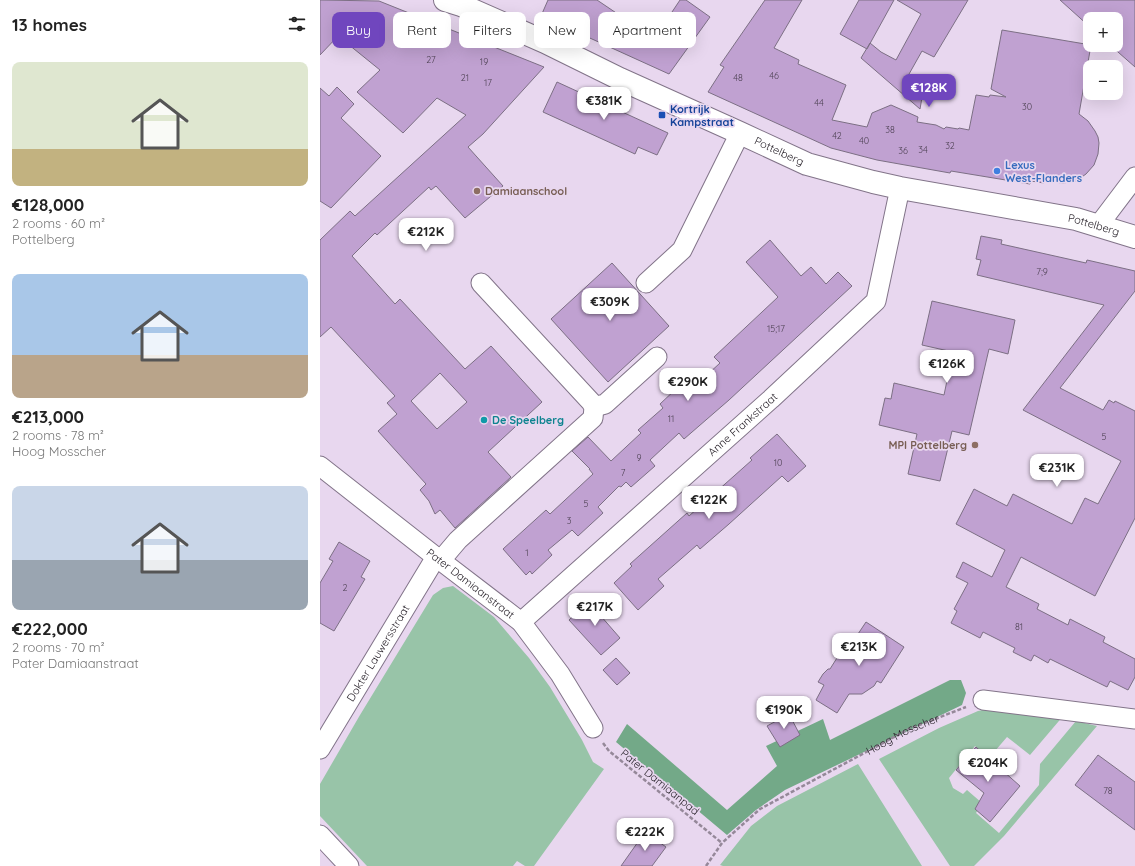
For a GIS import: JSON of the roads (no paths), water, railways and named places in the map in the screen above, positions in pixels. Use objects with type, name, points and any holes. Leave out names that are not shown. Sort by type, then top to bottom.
[{"type":"main road","name":"Pottelberg","points":[[445,0],[468,8],[545,42],[620,79],[807,164],[900,188],[1076,220],[1135,237]]},
{"type":"street","points":[[646,283],[682,250],[740,133]]},
{"type":"street","points":[[1098,226],[1135,177]]},
{"type":"street","name":"Anne Frankstraat","points":[[521,622],[771,399],[876,301],[900,188]]},
{"type":"street","points":[[481,283],[591,402],[594,408],[605,404],[657,357]]},
{"type":"street","name":"Dokter Lauwersstraat","points":[[320,749],[439,559],[593,418],[594,408]]},
{"type":"street","name":"Pater Damiaanstraat","points":[[320,466],[521,622],[560,674],[592,728]]},
{"type":"street","points":[[983,700],[1135,719]]},
{"type":"street","points":[[320,835],[349,866]]},
{"type":"place","name":"Kortrijk Kampstraat","points":[[662,115]]},
{"type":"place","name":"Lexus West-Flanders","points":[[997,171]]},
{"type":"place","name":"Damiaanschool","points":[[477,191]]},
{"type":"place","name":"De Speelberg","points":[[484,420]]},
{"type":"place","name":"MPI Pottelberg","points":[[975,445]]}]
